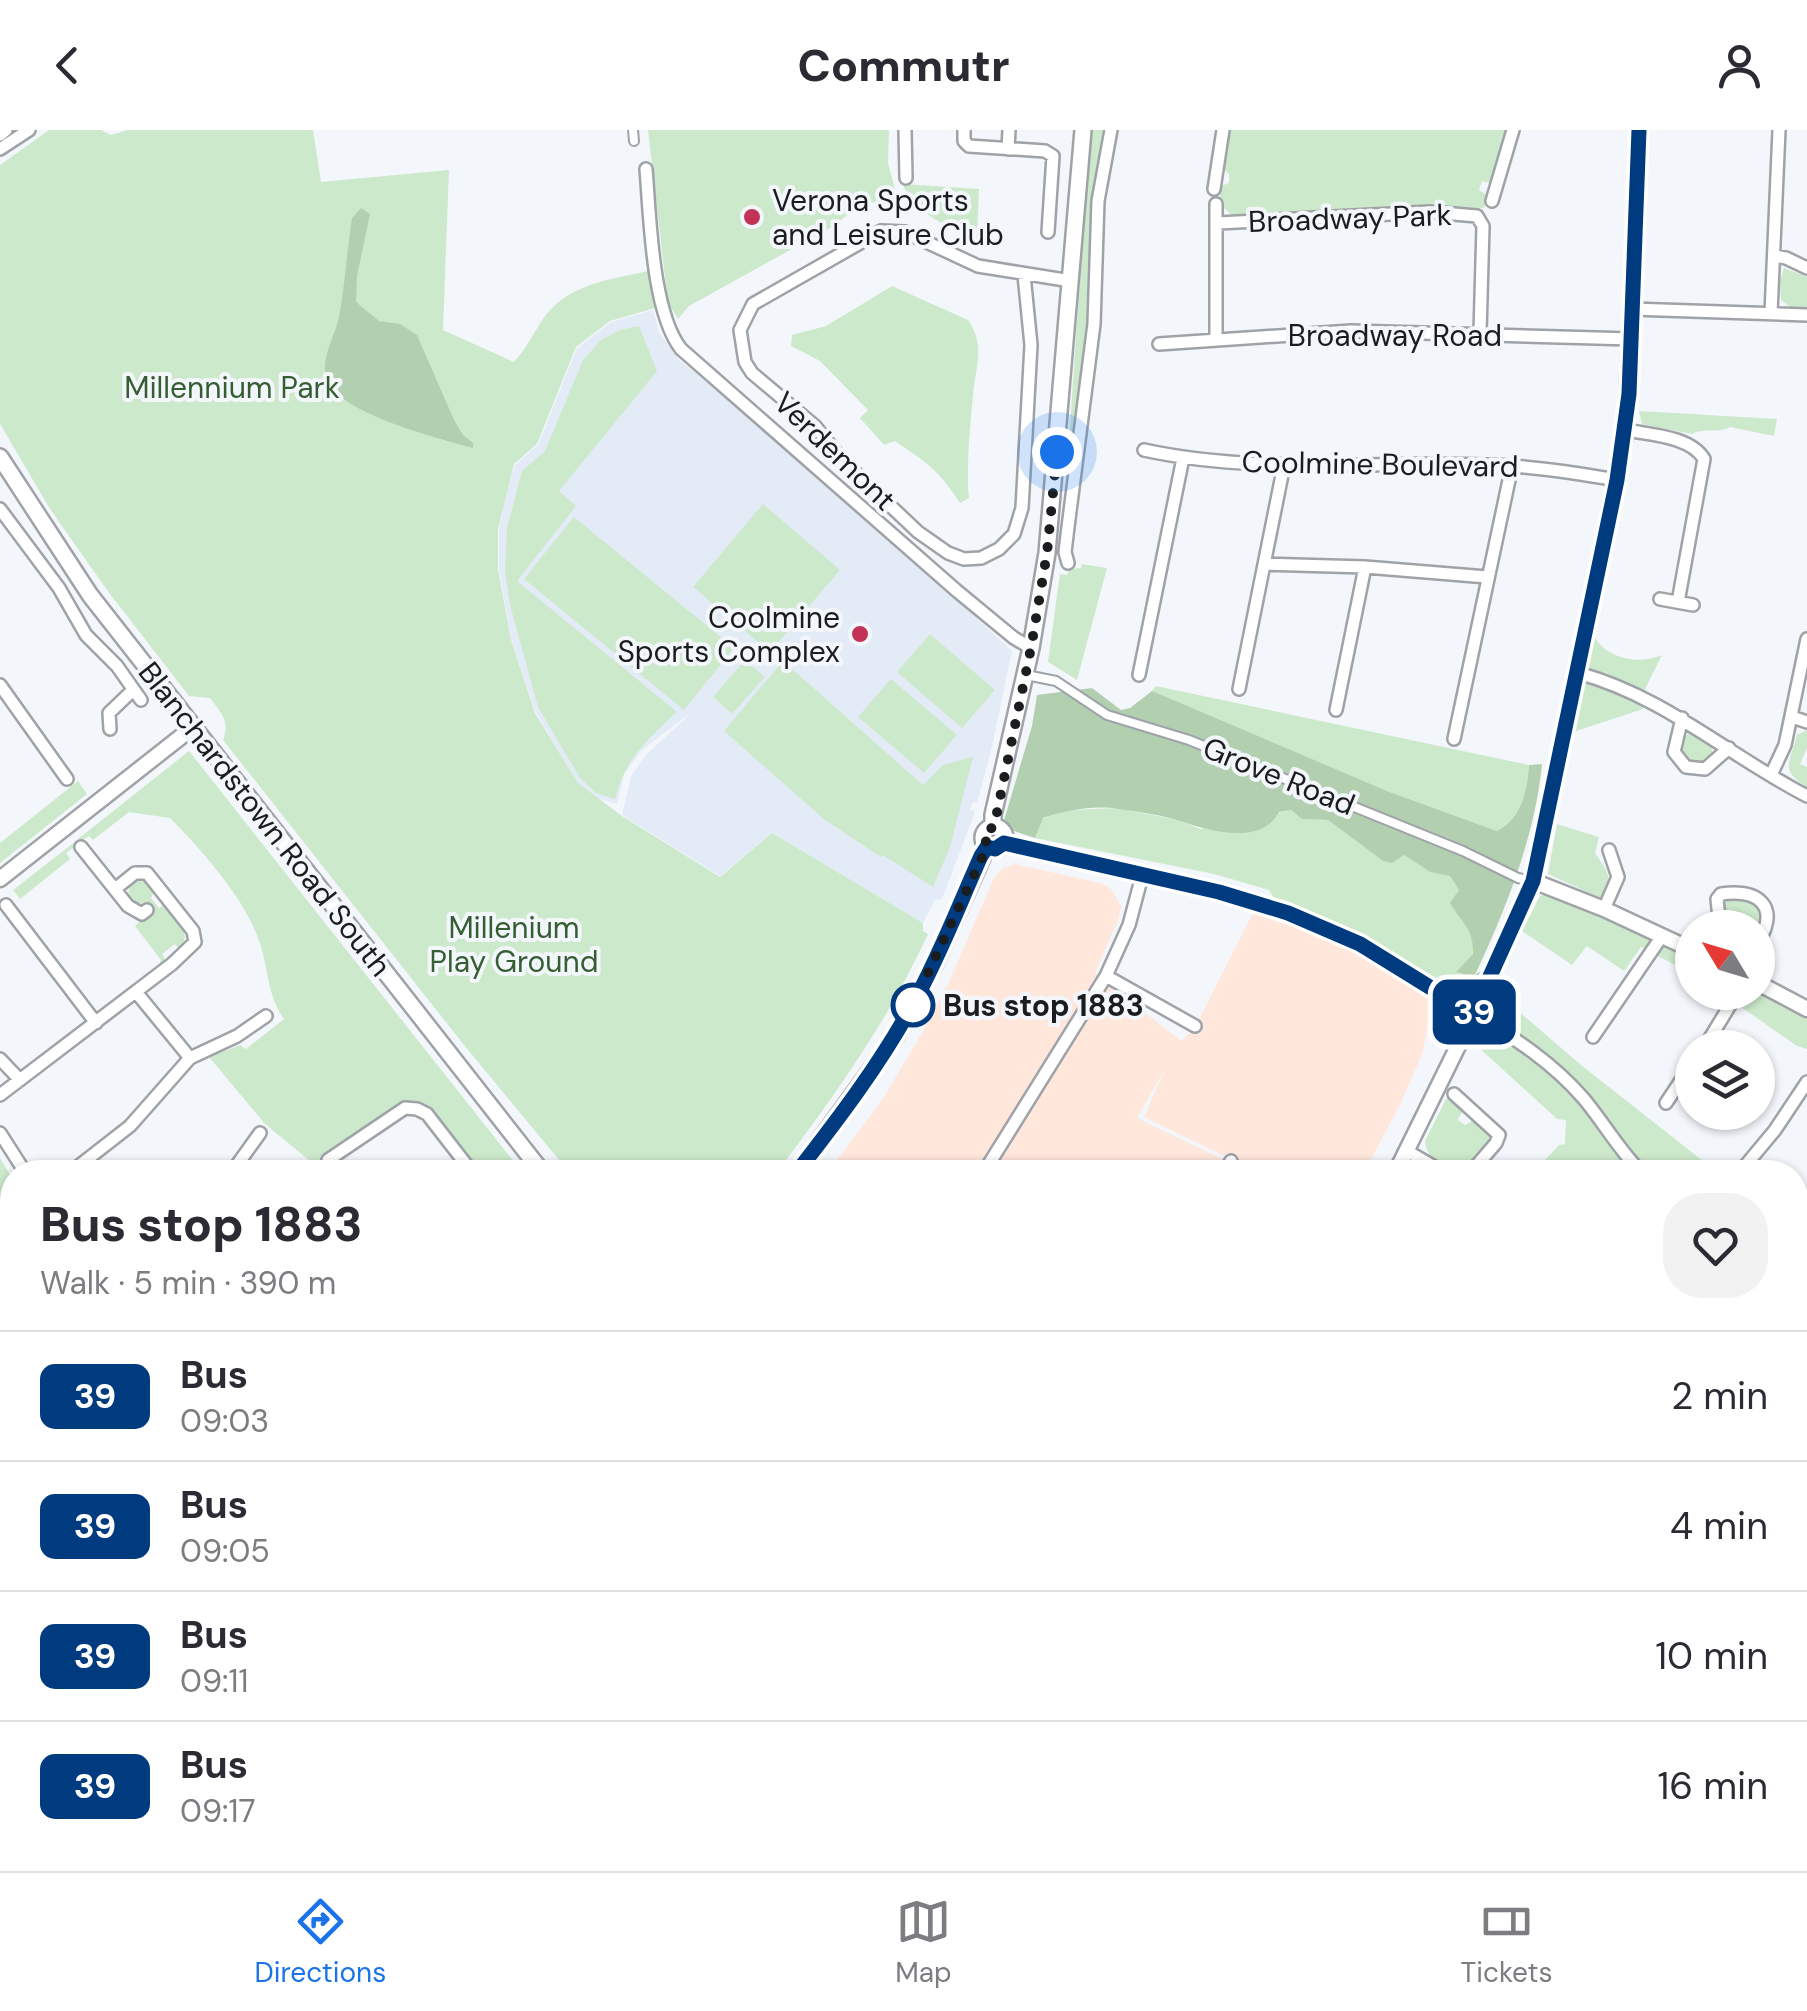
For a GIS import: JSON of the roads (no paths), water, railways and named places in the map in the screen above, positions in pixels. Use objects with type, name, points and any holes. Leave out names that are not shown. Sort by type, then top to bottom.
[{"type":"main road","points":[[994,827],[1047,553],[1083,130]]},
{"type":"main road","name":"Blanchardstown Road South","points":[[0,457],[76,576],[533,1160]]},
{"type":"main road","points":[[987,847],[995,849],[1004,843],[1002,831],[994,827]]},
{"type":"main road","points":[[806,1160],[897,1034],[987,847],[984,832],[994,827]]},
{"type":"street","points":[[0,135],[6,130]]},
{"type":"street","points":[[0,149],[29,130]]},
{"type":"street","points":[[632,130],[634,141]]},
{"type":"street","points":[[905,130],[906,178]]},
{"type":"street","points":[[964,130],[966,145],[1045,151],[1052,156],[1048,232]]},
{"type":"street","points":[[1008,148],[1010,130]]},
{"type":"street","points":[[1068,563],[1065,552],[1094,324],[1097,218],[1111,130]]},
{"type":"street","points":[[1214,189],[1223,130]]},
{"type":"street","points":[[1492,201],[1513,130]]},
{"type":"street","points":[[1402,1160],[1533,881],[1626,430],[1639,130]]},
{"type":"street","points":[[1771,313],[1778,130]]},
{"type":"street","points":[[646,169],[660,292],[671,336],[958,591],[1031,648]]},
{"type":"street","points":[[1216,204],[1216,340]]},
{"type":"street","name":"Broadway Park","points":[[1218,223],[1430,212],[1481,219],[1480,332]]},
{"type":"street","name":"Verdemont","points":[[1024,276],[1032,345],[1022,508],[1008,542],[981,558],[956,556],[918,532],[843,461],[815,426],[752,374],[742,355],[740,330],[753,304],[881,231],[905,232],[966,262],[1024,276],[1071,281]]},
{"type":"street","points":[[1775,256],[1807,268]]},
{"type":"street","points":[[1632,309],[1807,315]]},
{"type":"street","name":"Broadway Road","points":[[1160,344],[1347,331],[1632,339]]},
{"type":"street","points":[[1626,430],[1684,442],[1697,449],[1704,459],[1678,602]]},
{"type":"street","name":"Coolmine Boulevard","points":[[1144,450],[1183,458],[1284,464],[1512,466],[1617,480]]},
{"type":"street","points":[[1139,675],[1183,458]]},
{"type":"street","points":[[1239,689],[1284,464]]},
{"type":"street","points":[[1454,739],[1512,466]]},
{"type":"street","points":[[0,509],[59,588],[86,635],[122,672],[137,695],[109,713],[110,729]]},
{"type":"street","points":[[1265,564],[1487,577]]},
{"type":"street","points":[[1336,710],[1364,567]]},
{"type":"street","points":[[1660,598],[1693,605]]},
{"type":"street","points":[[1771,775],[1785,746],[1807,640]]},
{"type":"street","points":[[1578,673],[1631,690],[1807,796]]},
{"type":"street","name":"Grove Road","points":[[1026,675],[1056,680],[1108,716],[1189,740],[1533,881]]},
{"type":"street","points":[[0,685],[67,779]]},
{"type":"street","points":[[1792,716],[1807,722]]},
{"type":"street","points":[[1682,718],[1674,752],[1686,766],[1706,769],[1729,748]]},
{"type":"street","points":[[0,879],[192,728]]},
{"type":"street","points":[[1004,843],[1219,892],[1298,917],[1360,944],[1556,1070],[1590,1106],[1629,1160]]},
{"type":"street","points":[[81,846],[135,911],[142,914],[146,910]]},
{"type":"street","points":[[1604,909],[1618,877],[1609,850]]},
{"type":"street","points":[[0,1096],[192,947],[196,936],[151,876],[140,871],[115,889]]},
{"type":"street","points":[[991,1160],[1106,976],[1126,936],[1142,876]]},
{"type":"street","points":[[1533,881],[1675,942]]},
{"type":"street","points":[[1718,910],[1717,898],[1734,893],[1763,901],[1768,910]]},
{"type":"street","points":[[6,905],[96,1023]]},
{"type":"street","points":[[1593,1037],[1662,936]]},
{"type":"street","points":[[1106,976],[1195,1026]]},
{"type":"street","points":[[1436,990],[1467,991],[1488,978]]},
{"type":"street","points":[[136,992],[190,1058]]},
{"type":"street","points":[[1775,992],[1807,1009]]},
{"type":"street","points":[[86,1160],[130,1126],[190,1058],[238,1036],[266,1016]]},
{"type":"street","points":[[0,1059],[20,1080]]},
{"type":"street","points":[[1750,1160],[1806,1085]]},
{"type":"street","points":[[1666,1103],[1675,1090]]},
{"type":"street","points":[[1454,1094],[1498,1135],[1481,1160]]},
{"type":"street","points":[[328,1160],[406,1108],[417,1108],[427,1114],[463,1160]]},
{"type":"street","points":[[0,1133],[17,1160]]},
{"type":"street","points":[[241,1160],[260,1133]]},
{"type":"street","points":[[1407,1151],[1422,1160]]},
{"type":"place","name":"Verona Sports and Leisure Club","points":[[752,217]]},
{"type":"place","name":"Coolmine Sports Complex","points":[[860,634]]},
{"type":"place","name":"Bus stop 1883","points":[[913,1005]]},
{"type":"park label","name":"Millennium Park","points":[[232,387]]},
{"type":"park label","name":"Millenium Play Ground","points":[[514,944]]}]
